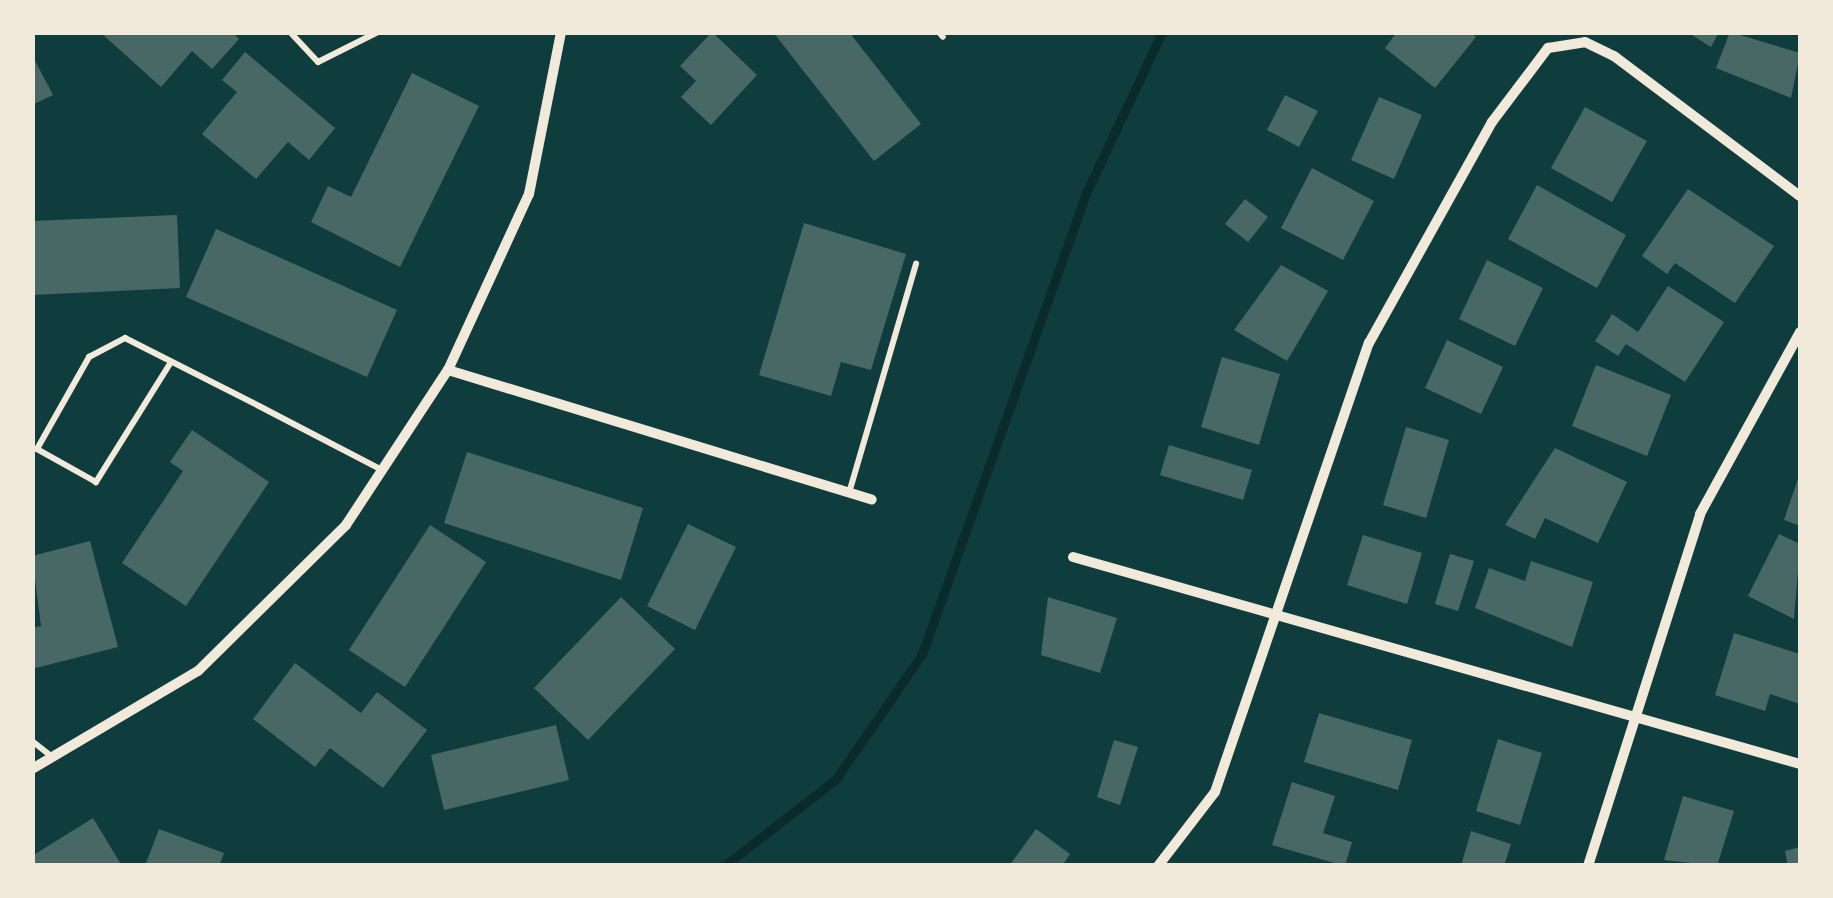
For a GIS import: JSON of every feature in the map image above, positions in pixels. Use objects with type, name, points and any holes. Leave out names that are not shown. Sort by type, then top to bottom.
[{"type":"street","points":[[32,768],[198,671],[346,525],[448,370],[529,194],[560,32]]},
{"type":"street","points":[[1158,866],[1215,792],[1272,612],[1369,343],[1492,122],[1548,48],[1584,42],[1614,56],[1800,196]]},
{"type":"street","points":[[1588,866],[1700,514],[1800,332]]},
{"type":"street","points":[[448,370],[872,500]]},
{"type":"street","points":[[1072,558],[1800,764]]},
{"type":"lane","points":[[290,32],[318,62],[378,32]]},
{"type":"lane","points":[[850,493],[916,264]]},
{"type":"lane","points":[[171,362],[96,482],[37,449],[89,357],[125,338],[382,470]]},
{"type":"lane","points":[[32,741],[52,757]]},
{"type":"building","points":[[100,32],[232,32],[239,39],[212,69],[192,51],[161,87]]},
{"type":"building","points":[[712,32],[757,75],[711,125],[681,97],[696,81],[680,66]]},
{"type":"building","points":[[773,32],[849,32],[921,124],[874,161]]},
{"type":"building","points":[[1397,32],[1471,32],[1476,37],[1435,88],[1385,48]]},
{"type":"building","points":[[1687,32],[1719,32],[1711,47]]},
{"type":"building","points":[[1730,32],[1800,53],[1791,98],[1716,68]]},
{"type":"building","points":[[245,52],[335,128],[309,160],[288,142],[256,179],[202,134],[237,92],[222,80]]},
{"type":"building","points":[[32,55],[53,95],[32,105]]},
{"type":"building","points":[[412,73],[479,106],[400,267],[311,222],[328,186],[351,197]]},
{"type":"building","points":[[1285,95],[1318,111],[1299,147],[1267,130]]},
{"type":"building","points":[[1379,97],[1422,115],[1394,179],[1351,160]]},
{"type":"building","points":[[1585,107],[1647,141],[1612,202],[1551,168]]},
{"type":"building","points":[[1312,168],[1374,201],[1343,260],[1281,228]]},
{"type":"building","points":[[1537,185],[1626,235],[1597,288],[1508,239]]},
{"type":"building","points":[[1688,189],[1774,246],[1735,303],[1675,263],[1667,274],[1642,256]]},
{"type":"building","points":[[1245,199],[1268,217],[1248,242],[1225,224]]},
{"type":"building","points":[[177,215],[180,288],[32,295],[32,221]]},
{"type":"building","points":[[804,223],[906,254],[871,370],[841,362],[831,396],[759,375]]},
{"type":"building","points":[[216,229],[397,310],[367,377],[186,297]]},
{"type":"building","points":[[1487,260],[1543,288],[1515,346],[1459,319]]},
{"type":"building","points":[[1281,265],[1328,291],[1287,361],[1234,330]]},
{"type":"building","points":[[1668,286],[1724,322],[1685,382],[1626,344],[1618,356],[1595,341],[1612,314],[1638,332]]},
{"type":"building","points":[[1447,340],[1503,367],[1481,414],[1425,388]]},
{"type":"building","points":[[1222,357],[1280,374],[1259,445],[1201,427]]},
{"type":"building","points":[[1596,365],[1671,395],[1647,456],[1572,426]]},
{"type":"building","points":[[1406,427],[1449,440],[1426,518],[1383,505]]},
{"type":"building","points":[[192,430],[269,482],[186,606],[122,563],[183,471],[170,462]]},
{"type":"building","points":[[1169,445],[1252,470],[1243,500],[1160,475]]},
{"type":"building","points":[[1555,448],[1627,482],[1598,543],[1545,518],[1535,539],[1505,525]]},
{"type":"building","points":[[467,452],[643,508],[621,580],[444,523]]},
{"type":"building","points":[[1800,473],[1800,526],[1784,520]]},
{"type":"building","points":[[688,524],[736,547],[695,630],[647,606]]},
{"type":"building","points":[[430,525],[486,562],[405,687],[349,650]]},
{"type":"building","points":[[1779,534],[1800,544],[1794,619],[1748,596]]},
{"type":"building","points":[[1363,535],[1422,553],[1407,604],[1347,585]]},
{"type":"building","points":[[90,541],[118,647],[32,669],[32,628],[41,626],[32,556]]},
{"type":"building","points":[[1450,554],[1474,561],[1458,611],[1435,604]]},
{"type":"building","points":[[1531,561],[1593,582],[1572,647],[1475,608],[1489,568],[1525,581]]},
{"type":"building","points":[[621,597],[675,649],[588,740],[534,688]]},
{"type":"building","points":[[1048,597],[1117,618],[1100,673],[1041,655]]},
{"type":"building","points":[[1734,633],[1800,654],[1800,704],[1770,694],[1765,711],[1715,695]]},
{"type":"building","points":[[295,663],[361,713],[377,692],[427,730],[383,788],[330,748],[315,767],[253,719]]},
{"type":"building","points":[[1319,713],[1412,740],[1398,790],[1304,762]]},
{"type":"building","points":[[556,725],[569,780],[444,810],[431,755]]},
{"type":"building","points":[[1498,739],[1542,753],[1520,825],[1476,811]]},
{"type":"building","points":[[1114,740],[1138,747],[1120,805],[1097,797]]},
{"type":"building","points":[[1292,782],[1335,796],[1323,833],[1352,842],[1345,866],[1272,845]]},
{"type":"building","points":[[1683,796],[1734,811],[1717,866],[1664,860]]},
{"type":"building","points":[[93,818],[122,866],[32,866],[32,856]]},
{"type":"building","points":[[159,829],[224,853],[219,866],[145,866]]},
{"type":"building","points":[[1036,829],[1070,854],[1062,866],[1009,866]]},
{"type":"building","points":[[1471,831],[1511,844],[1504,866],[1461,866]]},
{"type":"building","points":[[1800,847],[1800,866],[1788,866],[1785,851]]},
{"type":"waterway","points":[[724,866],[836,779],[922,654],[1086,193],[1162,32]]}]
